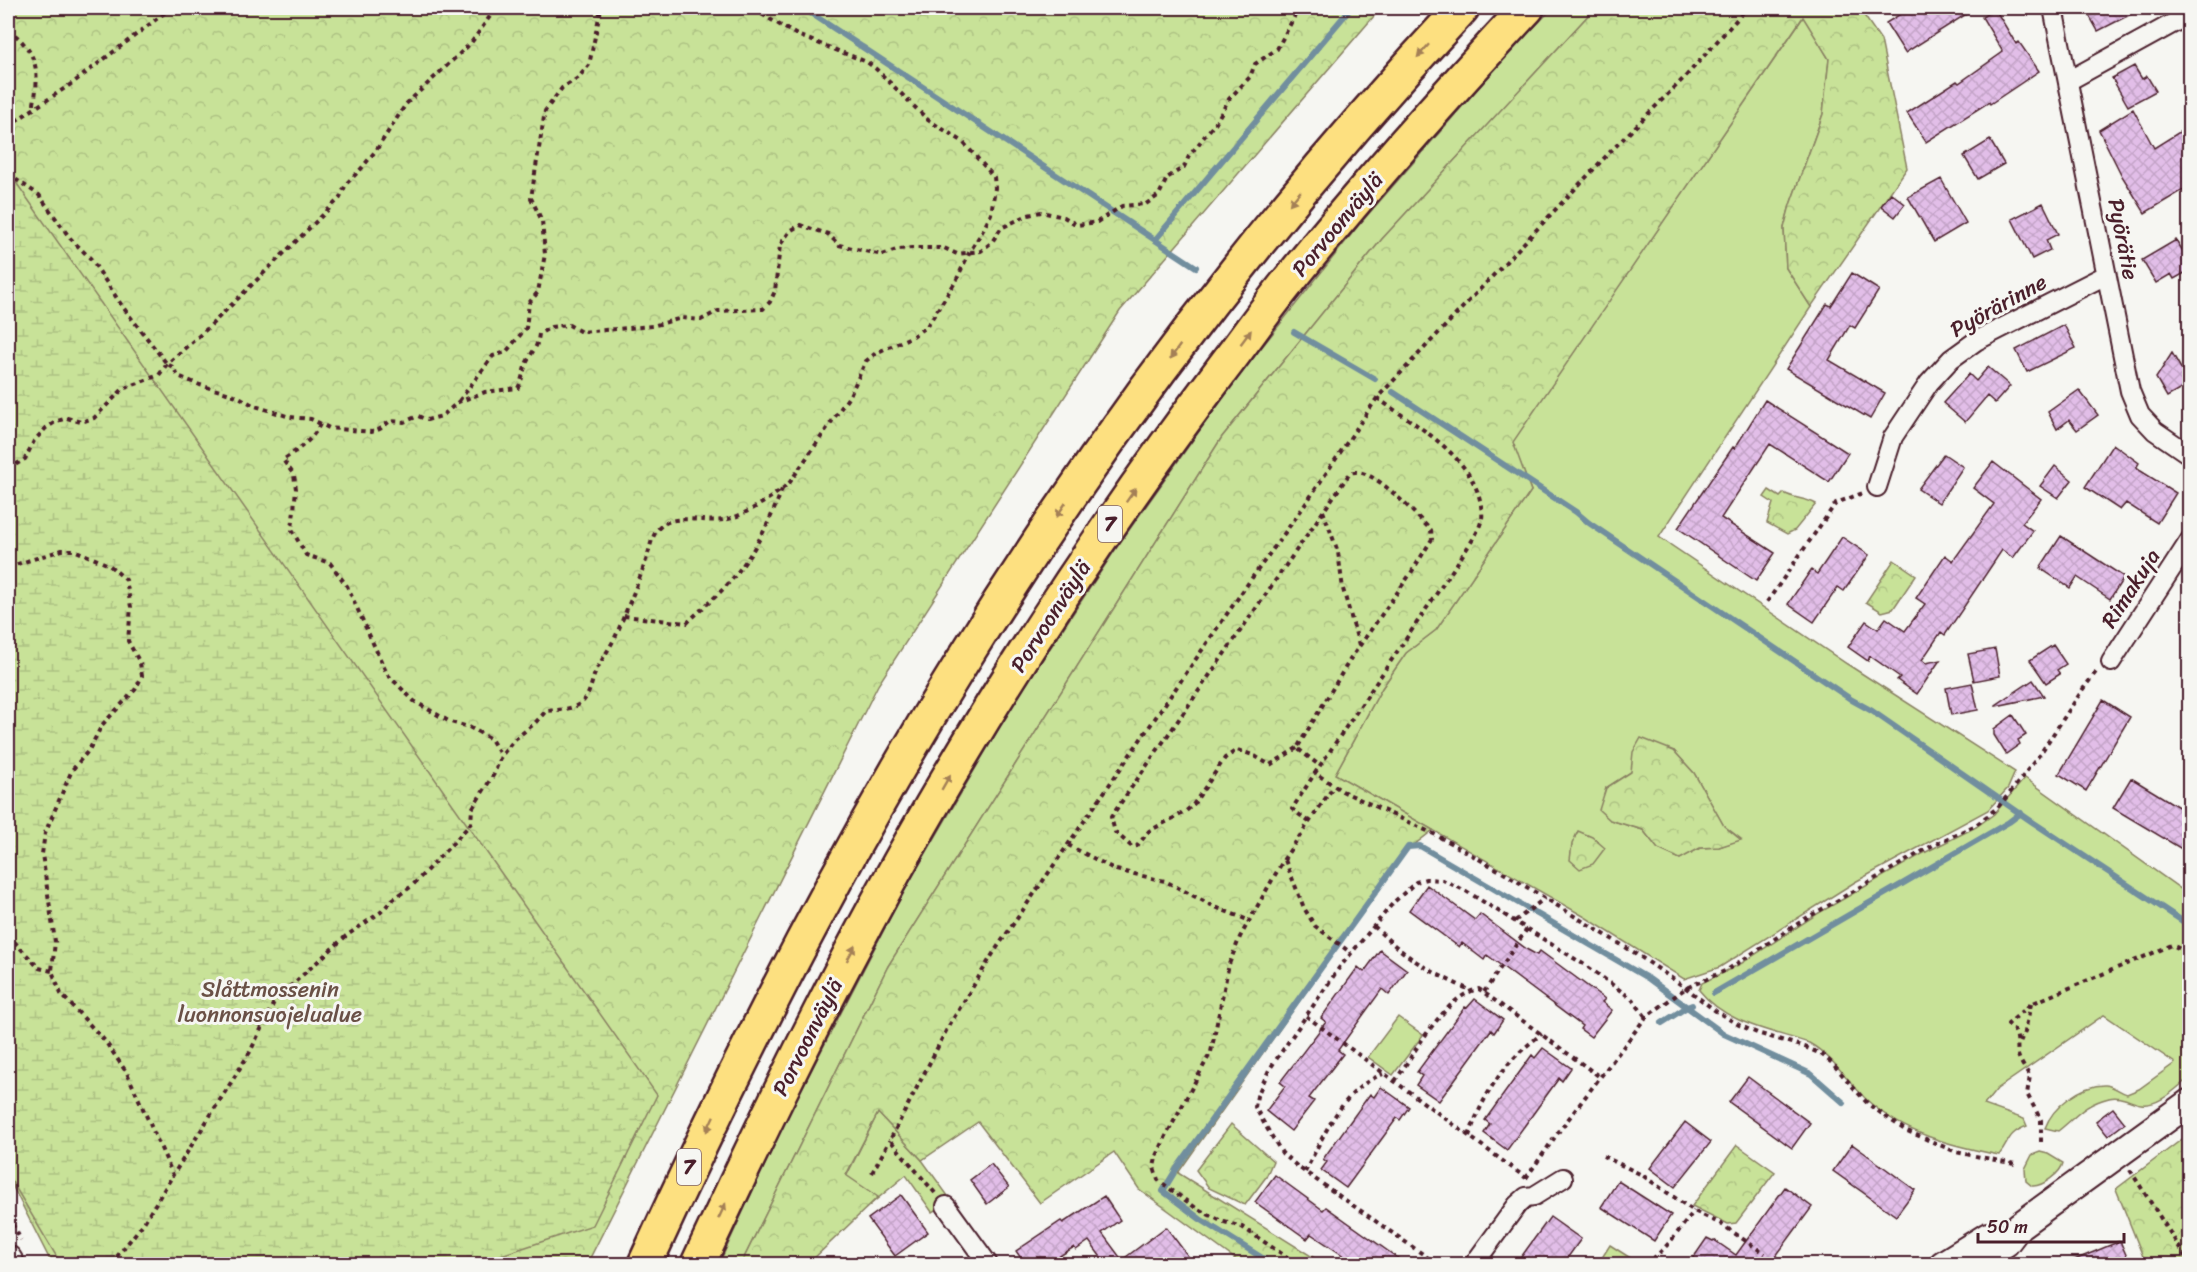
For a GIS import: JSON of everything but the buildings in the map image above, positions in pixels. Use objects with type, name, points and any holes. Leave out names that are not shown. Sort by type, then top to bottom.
[{"type":"highway","name":"7","points":[[645,1264],[730,1081],[785,973],[911,746],[1006,592],[1076,489],[1254,247],[1382,96],[1462,8]]},
{"type":"highway","name":"Porvoonväylä","points":[[698,1264],[776,1098],[874,908],[946,780],[1049,616],[1182,423],[1291,278],[1435,108],[1527,8]]},
{"type":"main road","points":[[1973,1264],[2006,1243],[2019,1226],[2190,1102]]},
{"type":"main road","points":[[1943,1264],[1996,1230],[2019,1226]]},
{"type":"main road","points":[[8,1259],[11,1264]]},
{"type":"street","name":"Pyörätie","points":[[2053,8],[2130,390],[2140,415],[2155,431],[2190,456]]},
{"type":"street","points":[[2068,81],[2190,14]]},
{"type":"street","name":"Pyörärinne","points":[[1877,488],[1893,437],[1929,383],[1951,359],[1976,341],[2106,274]]},
{"type":"street","name":"Rimakuja","points":[[2111,662],[2190,540]]},
{"type":"street","points":[[1474,1264],[1526,1197],[1534,1196],[1563,1178]]},
{"type":"street","points":[[946,1206],[988,1264]]},
{"type":"path","points":[[8,126],[74,82],[171,8]]},
{"type":"path","points":[[8,469],[25,459],[34,441],[46,428],[57,421],[67,418],[81,422],[94,418],[123,388],[159,375],[167,364],[209,327],[340,198],[346,184],[377,149],[406,104],[471,43],[496,8]]},
{"type":"path","points":[[8,174],[39,195],[70,238],[91,259],[122,306],[178,376],[237,396],[255,406],[290,417],[311,419],[329,428],[372,432],[390,421],[404,422],[418,416],[427,420],[442,416],[458,402],[493,356],[506,352],[526,328],[529,303],[538,292],[545,254],[542,220],[531,198],[545,111],[562,88],[578,78],[589,65],[601,8]]},
{"type":"path","points":[[111,1264],[143,1224],[250,1052],[275,1000],[346,936],[381,912],[392,900],[412,886],[471,823],[472,809],[494,774],[501,756],[546,711],[572,707],[581,703],[591,689],[595,673],[617,633],[646,561],[653,537],[663,524],[685,519],[725,520],[748,510],[783,489],[850,395],[866,361],[876,353],[913,336],[927,326],[956,281],[982,232],[991,214],[995,188],[994,177],[962,141],[928,120],[867,62],[797,34],[751,8]]},
{"type":"path","points":[[458,402],[485,392],[518,388],[523,380],[527,361],[537,348],[539,334],[551,327],[569,325],[581,332],[652,326],[682,318],[700,320],[718,311],[763,309],[770,303],[775,291],[780,245],[790,231],[800,225],[828,234],[839,245],[882,255],[899,249],[912,248],[944,248],[957,254],[981,251],[992,242],[1001,228],[1028,215],[1041,213],[1064,217],[1077,225],[1097,222],[1122,206],[1146,204],[1159,195],[1167,178],[1184,167],[1189,156],[1216,122],[1229,99],[1250,76],[1255,64],[1277,49],[1299,8]]},
{"type":"path","points":[[872,1173],[947,1029],[994,952],[1377,398],[1611,151],[1685,77],[1747,8]]},
{"type":"path","points":[[8,28],[33,56],[38,82],[32,109]]},
{"type":"path","points":[[1309,822],[1292,809],[1460,559],[1476,533],[1483,516],[1479,492],[1446,447],[1377,398]]},
{"type":"path","points":[[320,424],[318,431],[302,447],[283,460],[294,475],[296,489],[292,530],[306,555],[330,563],[347,586],[387,674],[414,701],[450,722],[469,727],[491,739],[501,756]]},
{"type":"path","points":[[1360,471],[1382,483],[1431,530],[1432,539],[1359,646],[1297,748],[1270,765],[1253,755],[1237,750],[1225,758],[1193,805],[1185,812],[1149,831],[1137,846],[1132,847],[1115,832],[1111,818],[1350,473],[1360,471]]},
{"type":"path","points":[[1767,602],[1836,503],[1877,488]]},
{"type":"path","points":[[624,616],[687,623],[728,584],[772,519],[783,489]]},
{"type":"path","points":[[1323,511],[1338,552],[1343,589],[1359,646]]},
{"type":"path","points":[[8,567],[62,550],[74,550],[115,569],[126,580],[131,607],[128,641],[140,663],[142,676],[135,690],[102,725],[89,750],[72,770],[45,833],[42,855],[55,941],[52,971],[61,994],[105,1041],[126,1073],[173,1175]]},
{"type":"path","points":[[1526,1197],[1526,1178],[1646,1017],[1686,988],[1727,970],[1805,919],[1935,844],[1976,825],[1998,807],[2040,754],[2095,673],[2111,662]]},
{"type":"path","points":[[1297,748],[1320,766]]},
{"type":"path","points":[[1315,773],[1334,786],[1436,835],[1545,898],[1635,953],[1717,1012],[1739,1025],[1821,1054],[1868,1104],[1905,1130],[1956,1152],[2015,1164]]},
{"type":"path","points":[[1297,1264],[1242,1227],[1221,1221],[1196,1208],[1158,1180],[1155,1167],[1156,1158],[1211,1052],[1229,964],[1248,920],[1284,859],[1334,786]]},
{"type":"path","points":[[1068,845],[1116,870],[1166,881],[1215,907],[1248,920]]},
{"type":"path","points":[[1284,859],[1304,908],[1315,926],[1351,953]]},
{"type":"path","points":[[1437,1264],[1282,1154],[1255,1107],[1257,1096],[1269,1070],[1351,953],[1394,902],[1416,882],[1426,879],[1443,880],[1517,920],[1527,929],[1587,967],[1632,999],[1646,1017]]},
{"type":"path","points":[[1517,920],[1545,898]]},
{"type":"path","points":[[1374,926],[1393,946],[1413,961],[1444,979],[1470,990]]},
{"type":"path","points":[[1484,992],[1527,929]]},
{"type":"path","points":[[8,935],[39,968],[52,971]]},
{"type":"path","points":[[2019,1043],[2008,1024],[2031,1004],[2172,945],[2190,954]]},
{"type":"path","points":[[1395,1081],[1437,1020],[1456,1000],[1470,990],[1479,989],[1600,1077]]},
{"type":"path","points":[[2031,1004],[2025,1031],[2019,1043],[2018,1056],[2030,1076],[2027,1094],[2042,1120],[2041,1142]]},
{"type":"path","points":[[1306,1016],[1526,1178]]},
{"type":"path","points":[[1469,1136],[1479,1106],[1498,1076],[1523,1048],[1542,1034]]},
{"type":"path","points":[[1305,1172],[1328,1128],[1350,1096],[1369,1079],[1384,1074]]},
{"type":"path","points":[[891,1140],[946,1206]]},
{"type":"path","points":[[1603,1156],[1642,1175],[1694,1211],[1721,1224],[1765,1254]]},
{"type":"path","points":[[2129,1170],[2190,1263]]},
{"type":"path","points":[[1645,1264],[1655,1258],[1694,1211]]},
{"type":"green space","points":[[8,8],[1381,8],[1120,311],[878,685],[587,1264],[52,1264],[8,1177]]},
{"type":"green space","points":[[1553,8],[1595,8],[1382,239],[1222,437],[888,966],[741,1264],[719,1264],[785,1121],[904,891],[1013,704],[1117,547],[1234,382],[1358,226],[1514,47]]},
{"type":"green space","points":[[1595,8],[1859,8],[1881,40],[1907,168],[1811,307],[1786,268],[1784,228],[1823,114],[1829,59],[1803,17],[1513,442],[1531,491],[1436,630],[1406,653],[1382,688],[1335,774],[1433,830],[1405,852],[1178,1173],[1324,1264],[1242,1264],[1139,1189],[1114,1152],[1040,1203],[978,1122],[922,1160],[878,1113],[846,1175],[878,1197],[808,1264],[741,1264],[888,966],[1222,437],[1382,239]]},
{"type":"green space","points":[[1804,16],[1829,59],[1823,114],[1784,228],[1786,268],[1811,307],[1659,537],[1847,664],[2015,772],[2008,788],[1988,810],[1855,882],[1720,967],[1684,979],[1585,917],[1335,774],[1382,688],[1406,653],[1436,630],[1531,491],[1512,442]],"holes":[[[1674,751],[1694,773],[1724,826],[1741,839],[1719,847],[1700,848],[1680,859],[1658,849],[1643,830],[1610,820],[1606,788],[1631,772]]]},
{"type":"green space","name":"Slåttmossenin luonnonsuojelualue","points":[[8,171],[657,1095],[593,1225],[474,1264],[61,1264],[8,1175]]},
{"type":"green space","points":[[1769,490],[1780,497],[1784,493],[1816,504],[1795,530],[1787,534],[1767,523],[1773,503],[1764,497]]},
{"type":"green space","points":[[1894,560],[1916,575],[1893,609],[1882,612],[1866,602]]},
{"type":"green space","points":[[1641,738],[1674,751],[1694,773],[1724,826],[1741,840],[1719,847],[1700,848],[1680,859],[1658,849],[1643,830],[1610,820],[1599,810],[1606,788],[1631,772],[1633,752]]},
{"type":"green space","points":[[2025,778],[2189,895],[2189,1078],[2161,1100],[2141,1104],[2117,1097],[2109,1098],[2087,1107],[2058,1131],[2045,1128],[2054,1112],[2078,1093],[2105,1085],[2127,1094],[2139,1089],[2175,1063],[2104,1015],[1997,1089],[1984,1105],[2024,1119],[2027,1126],[2012,1135],[1999,1155],[1947,1143],[1913,1130],[1882,1112],[1861,1094],[1833,1062],[1809,1043],[1735,1018],[1710,1002],[1699,990],[1702,983],[1742,963],[1817,914],[1922,854],[1976,827],[1994,814]]},
{"type":"green space","points":[[1578,831],[1592,837],[1605,848],[1593,864],[1580,869],[1570,860],[1572,844]]},
{"type":"green space","points":[[1398,1017],[1423,1035],[1393,1075],[1368,1057]]},
{"type":"green space","points":[[878,1113],[922,1160],[951,1200],[932,1212],[906,1175],[865,1209],[839,1191]]},
{"type":"green space","points":[[1231,1124],[1273,1161],[1266,1177],[1245,1205],[1209,1188],[1196,1170]]},
{"type":"green space","points":[[2189,1134],[2189,1264],[2146,1264],[2116,1189]]},
{"type":"green space","points":[[1737,1145],[1775,1172],[1736,1223],[1728,1224],[1692,1206]]},
{"type":"green space","points":[[2040,1152],[2063,1163],[2059,1171],[2050,1179],[2032,1186],[2026,1181],[2025,1169],[2032,1155]]},
{"type":"green space","points":[[1610,1245],[1632,1259],[1627,1264],[1598,1264]]},
{"type":"waterway","points":[[803,8],[1155,240]]},
{"type":"waterway","points":[[1196,267],[1155,240],[1351,8]]},
{"type":"waterway","points":[[1294,332],[1375,379]]},
{"type":"waterway","points":[[1393,392],[1576,512],[1589,523],[2190,926]]},
{"type":"waterway","points":[[1714,993],[2021,813]]},
{"type":"waterway","points":[[1272,1264],[1200,1219],[1163,1191],[1177,1168],[1408,847],[1420,846],[1649,979],[1687,1007],[1692,1005]]},
{"type":"waterway","points":[[1662,1023],[1687,1007],[1724,1034],[1811,1074],[1844,1103]]}]
